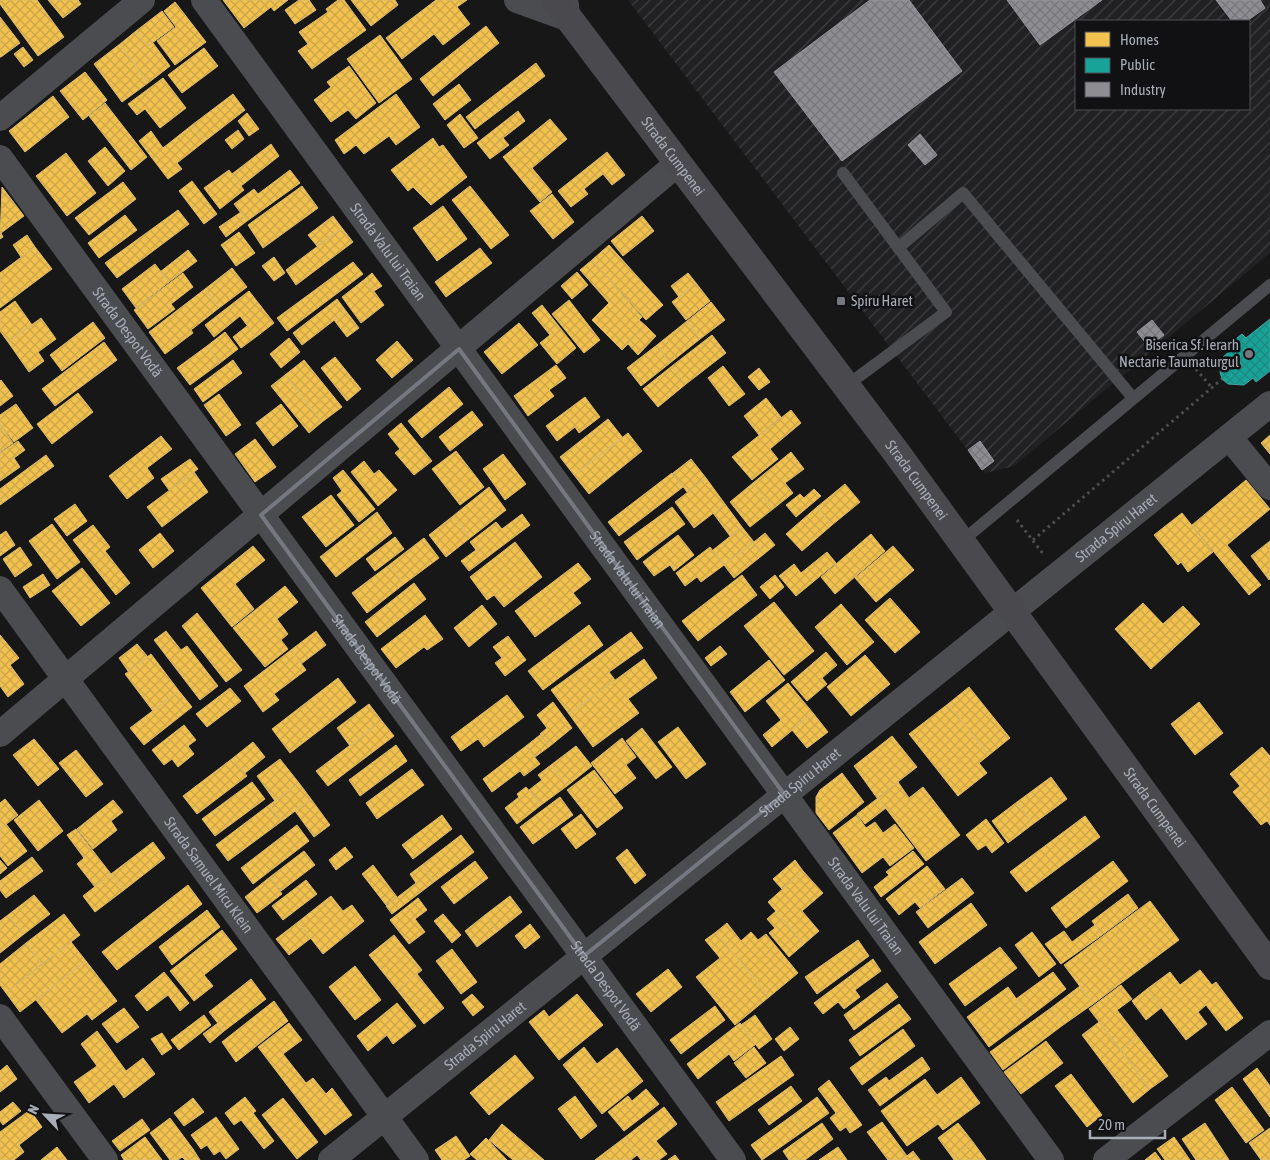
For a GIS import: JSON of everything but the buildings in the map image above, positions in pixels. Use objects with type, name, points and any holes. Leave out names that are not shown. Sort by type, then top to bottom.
[{"type":"main road","name":"Strada Cumpenei","points":[[562,6],[677,164],[962,541],[1270,966]]},
{"type":"street","points":[[0,118],[142,0]]},
{"type":"street","name":"Strada Valu lui Traian","points":[[204,0],[1051,1160]]},
{"type":"street","points":[[517,0],[562,6]]},
{"type":"street","name":"Strada Despot Vodă","points":[[0,158],[734,1160]]},
{"type":"street","points":[[0,734],[677,164]]},
{"type":"street","name":"Strada Spiru Haret","points":[[332,1160],[1012,610],[1270,404]]},
{"type":"street","points":[[1229,437],[1270,487]]},
{"type":"street","name":"Strada Samuel Micu Klein","points":[[0,589],[416,1160]]},
{"type":"street","points":[[0,1017],[105,1160]]},
{"type":"street","points":[[1106,1160],[1270,1033]]},
{"type":"lane","points":[[844,173],[946,312],[846,386]]},
{"type":"lane","points":[[898,248],[963,194],[1133,398]]},
{"type":"lane","points":[[962,541],[1270,285]]},
{"type":"path","points":[[1033,540],[1222,379]]},
{"type":"path","points":[[1004,505],[1059,573]]},
{"type":"highlighted area","points":[[459,349],[784,794],[584,956],[261,515]]},
{"type":"shaded area","points":[[628,0],[1270,0],[1270,253],[1014,466],[985,473]]},
{"type":"place","name":"Spiru Haret","points":[[841,301]]},
{"type":"place","name":"Biserica Sf. Ierarh Nectarie Taumaturgul","points":[[1249,354]]}]
